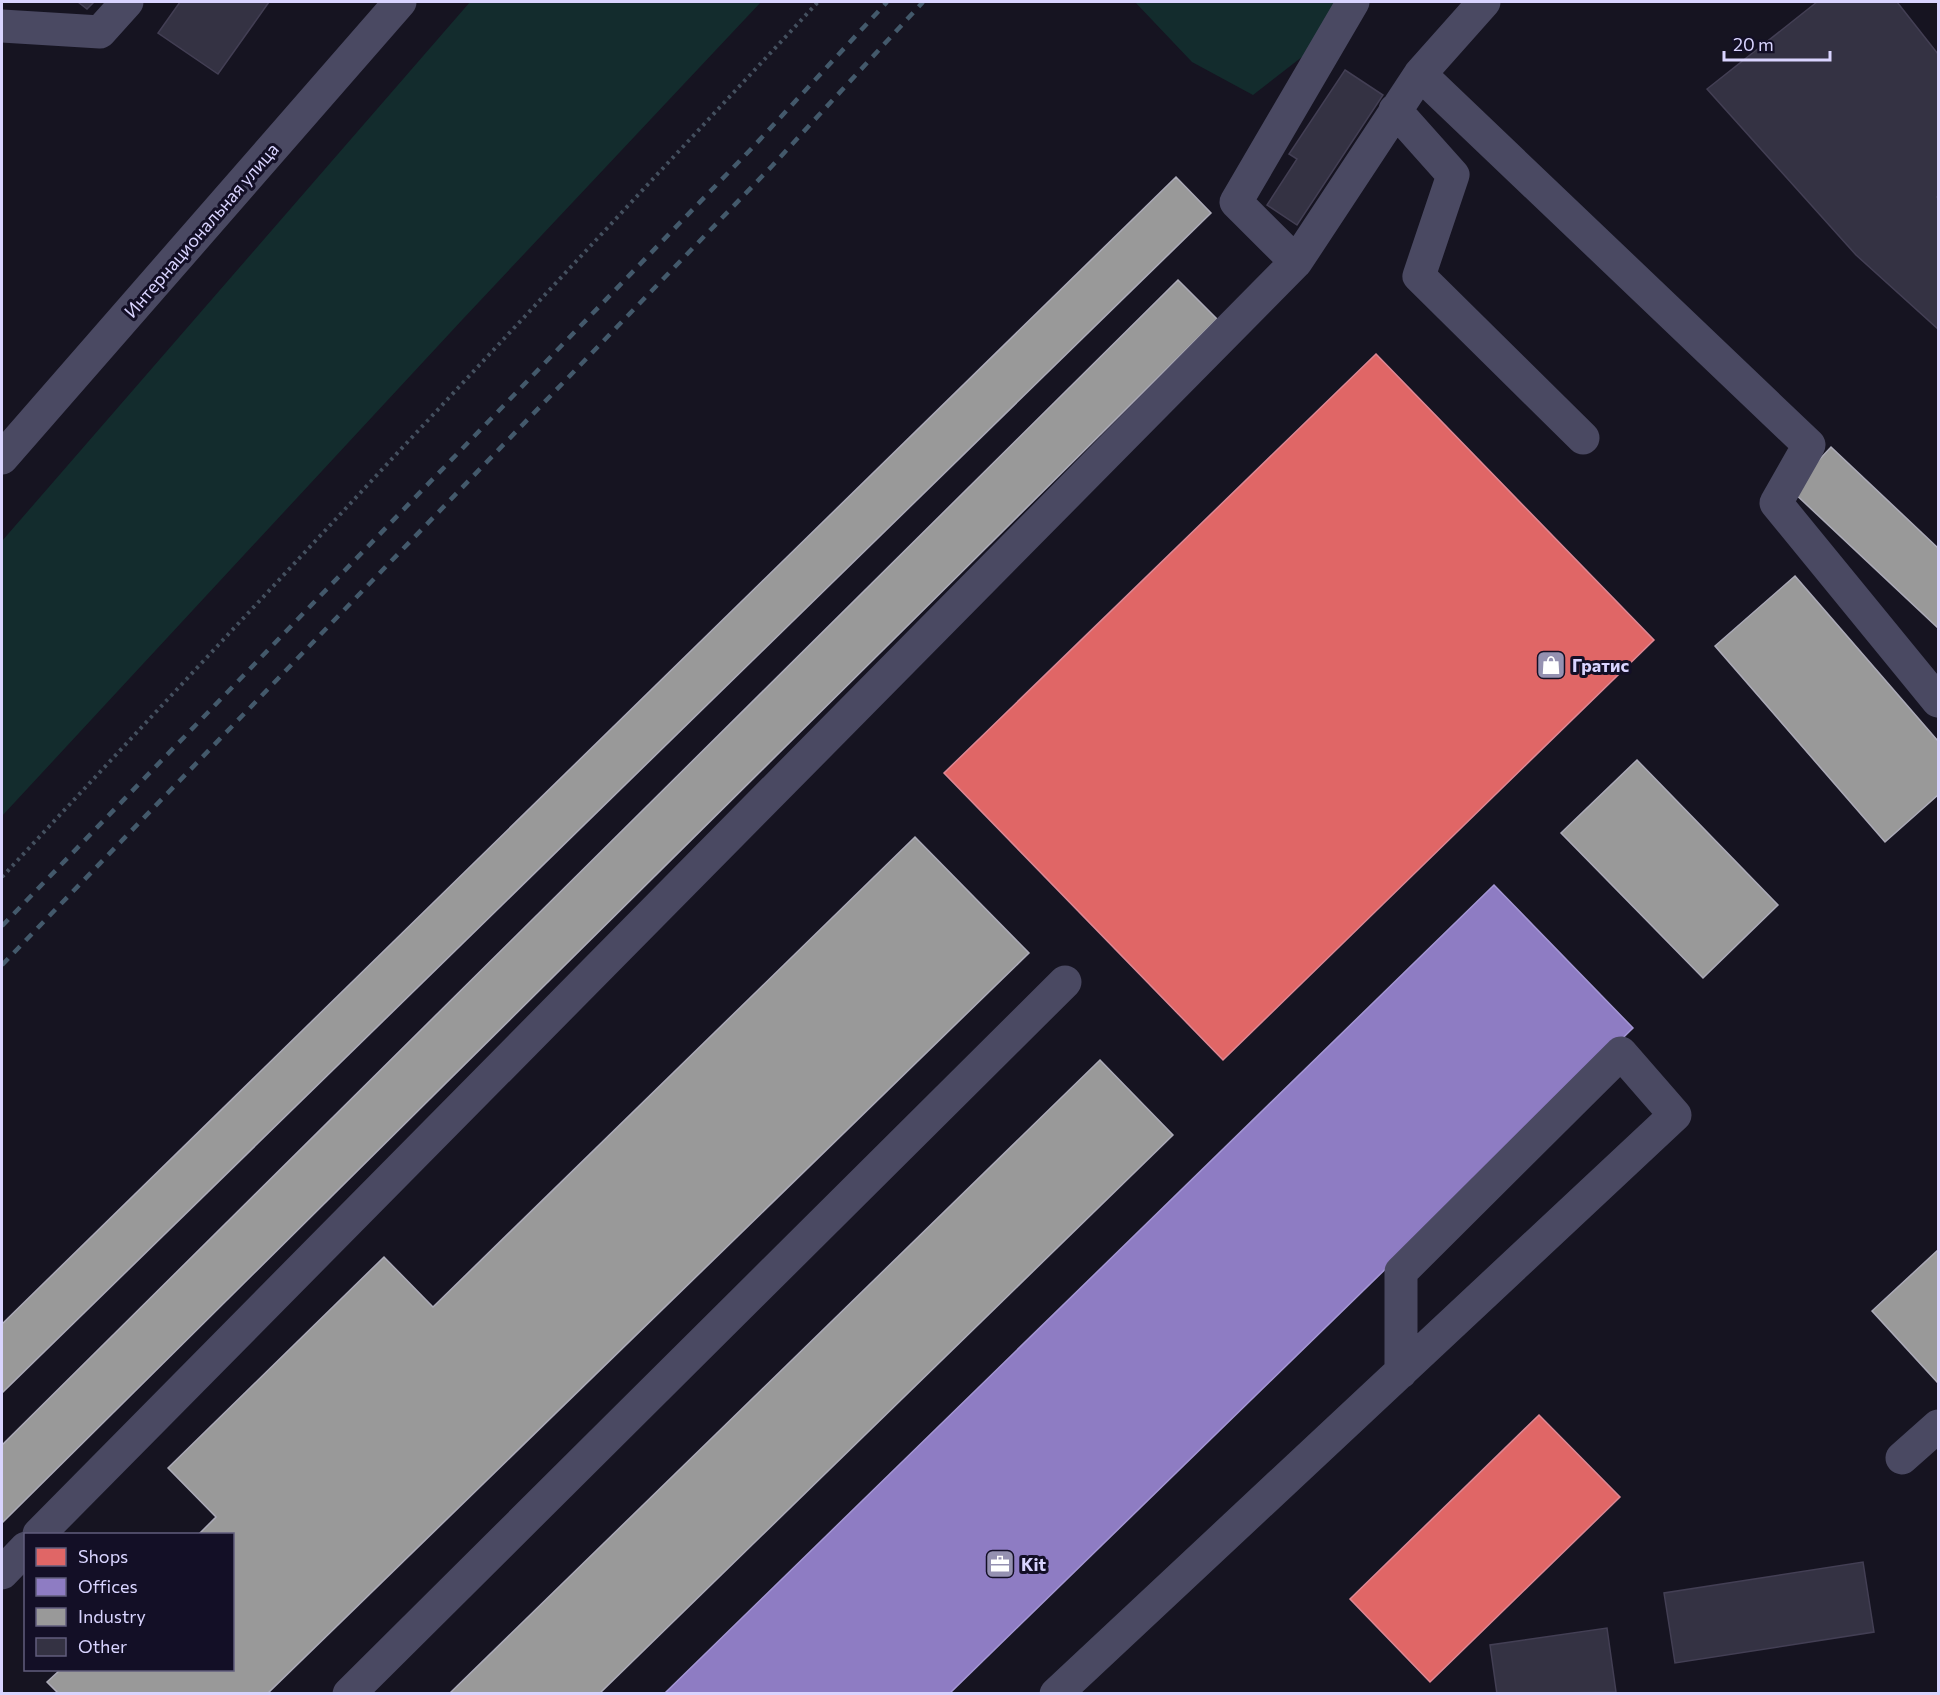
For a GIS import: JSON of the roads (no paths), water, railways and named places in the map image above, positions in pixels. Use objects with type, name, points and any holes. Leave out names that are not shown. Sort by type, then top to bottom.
[{"type":"street","points":[[2,26],[100,32],[126,2]]},
{"type":"street","name":"Интернациональная улица","points":[[2,458],[400,2]]},
{"type":"street","points":[[1296,262],[1236,202],[1353,2]]},
{"type":"street","points":[[40,1533],[1296,262],[1420,74],[1484,2]]},
{"type":"street","points":[[1420,74],[1809,446],[1776,503],[1938,702]]},
{"type":"street","points":[[1395,110],[1453,175],[1419,276],[1583,438]]},
{"type":"street","points":[[350,1694],[1065,982]]},
{"type":"street","points":[[1056,1694],[1401,1372],[1676,1115],[1621,1053],[1401,1272],[1401,1372]]},
{"type":"street","points":[[1902,1458],[1938,1426]]},
{"type":"street","points":[[2,1573],[24,1550]]},
{"type":"railway","points":[[2,926],[753,147],[887,2]]},
{"type":"railway","points":[[2,965],[772,166],[923,2]]},
{"type":"place","name":"Гратис","points":[[1551,665]]},
{"type":"place","name":"Kit","points":[[1000,1564]]}]
